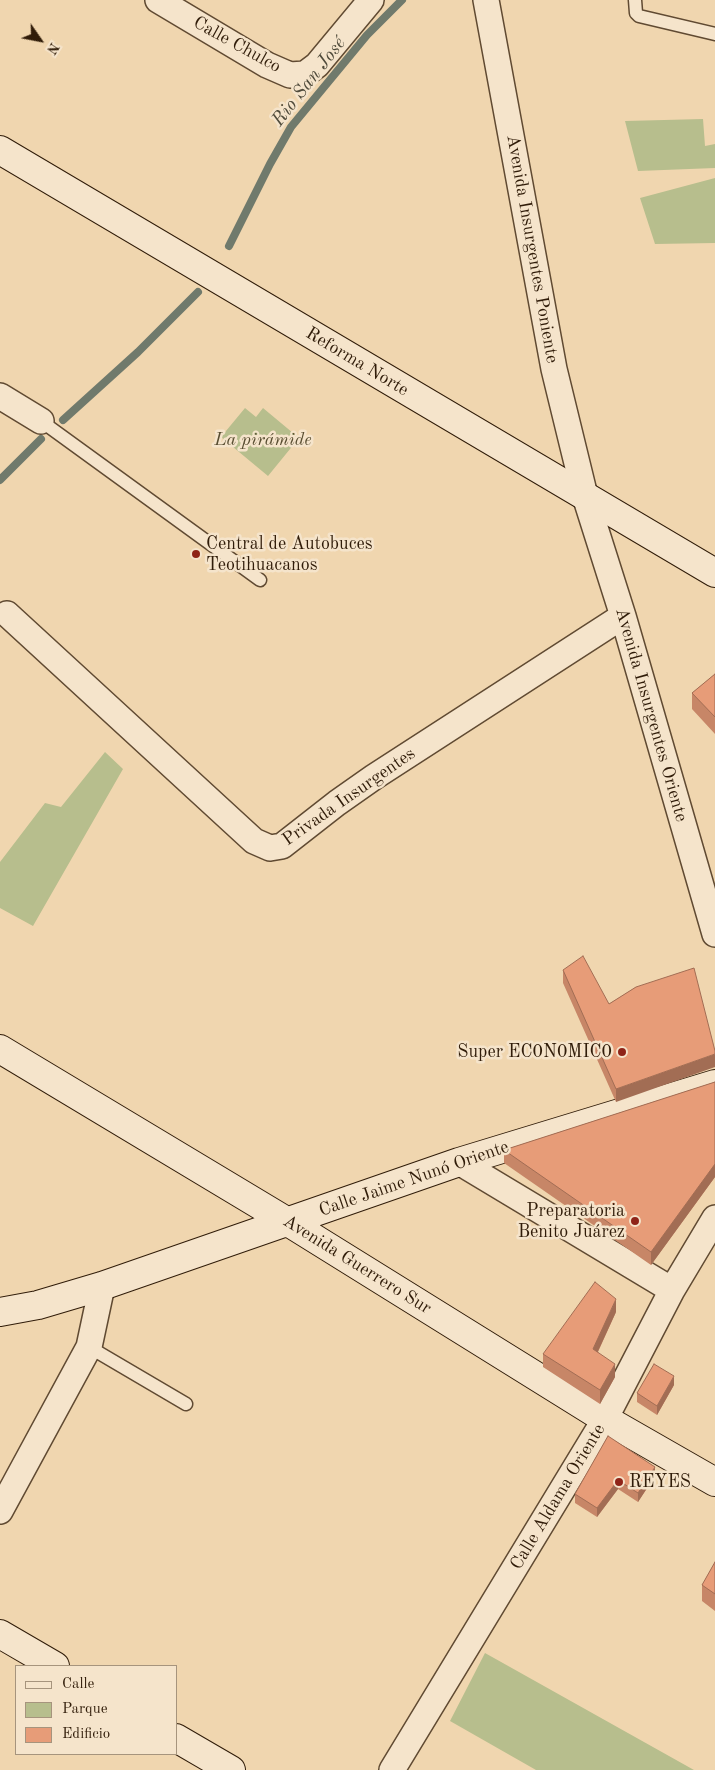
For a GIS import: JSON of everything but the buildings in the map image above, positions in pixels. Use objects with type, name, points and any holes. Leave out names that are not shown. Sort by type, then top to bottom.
[{"type":"main road","name":"Reforma Norte","points":[[0,150],[715,573]]},
{"type":"main road","name":"Avenida Guerrero Sur","points":[[0,1048],[288,1222],[605,1419],[715,1482]]},
{"type":"main road","name":"Calle Jaime Nunó Oriente","points":[[0,1312],[38,1305],[102,1286],[459,1162],[715,1084]]},
{"type":"main road","points":[[0,1634],[53,1665]]},
{"type":"main road","points":[[178,1739],[232,1770]]},
{"type":"street","name":"Calle Chulco","points":[[158,0],[278,70],[290,74],[305,74],[317,65],[371,0]]},
{"type":"street","name":"Avenida Insurgentes Poniente","points":[[486,0],[554,369],[586,496]]},
{"type":"street","points":[[0,396],[41,421]]},
{"type":"street","name":"Avenida Insurgentes Oriente","points":[[586,496],[623,616],[715,934]]},
{"type":"street","name":"Privada Insurgentes","points":[[7,614],[254,841],[270,848],[282,846],[367,782],[623,616]]},
{"type":"street","points":[[459,1162],[672,1290]]},
{"type":"street","name":"Calle Aldama Oriente","points":[[392,1770],[605,1419],[672,1290],[715,1218]]},
{"type":"street","points":[[0,1511],[89,1347],[102,1286]]},
{"type":"lane","points":[[635,0],[636,14],[647,19],[715,34]]},
{"type":"lane","points":[[41,421],[260,580]]},
{"type":"lane","points":[[89,1347],[186,1404]]},
{"type":"green space","points":[[703,119],[705,146],[715,144],[715,168],[638,171],[625,121]]},
{"type":"green space","points":[[715,178],[715,243],[655,244],[640,198]]},
{"type":"green space","name":"La pirámide","points":[[245,408],[256,417],[263,408],[299,438],[268,476],[221,437]]},
{"type":"green space","points":[[105,752],[123,769],[33,926],[0,908],[0,862],[45,803],[61,807]]},
{"type":"green space","points":[[485,1653],[694,1770],[536,1770],[450,1721]]},
{"type":"waterway","name":"Rio San José","points":[[229,246],[270,164],[291,127],[367,35],[402,0]]},
{"type":"waterway","name":"Rio San José","points":[[63,420],[138,352],[198,292]]},
{"type":"waterway","name":"Rio San José","points":[[0,480],[41,439]]},
{"type":"place","name":"Central de Autobuces Teotihuacanos","points":[[196,554]]},
{"type":"place","name":"Super EC0N0MIC0","points":[[622,1052]]},
{"type":"place","name":"Preparatoria Benito Juárez","points":[[635,1221]]},
{"type":"place","name":"REYES","points":[[619,1482]]}]
